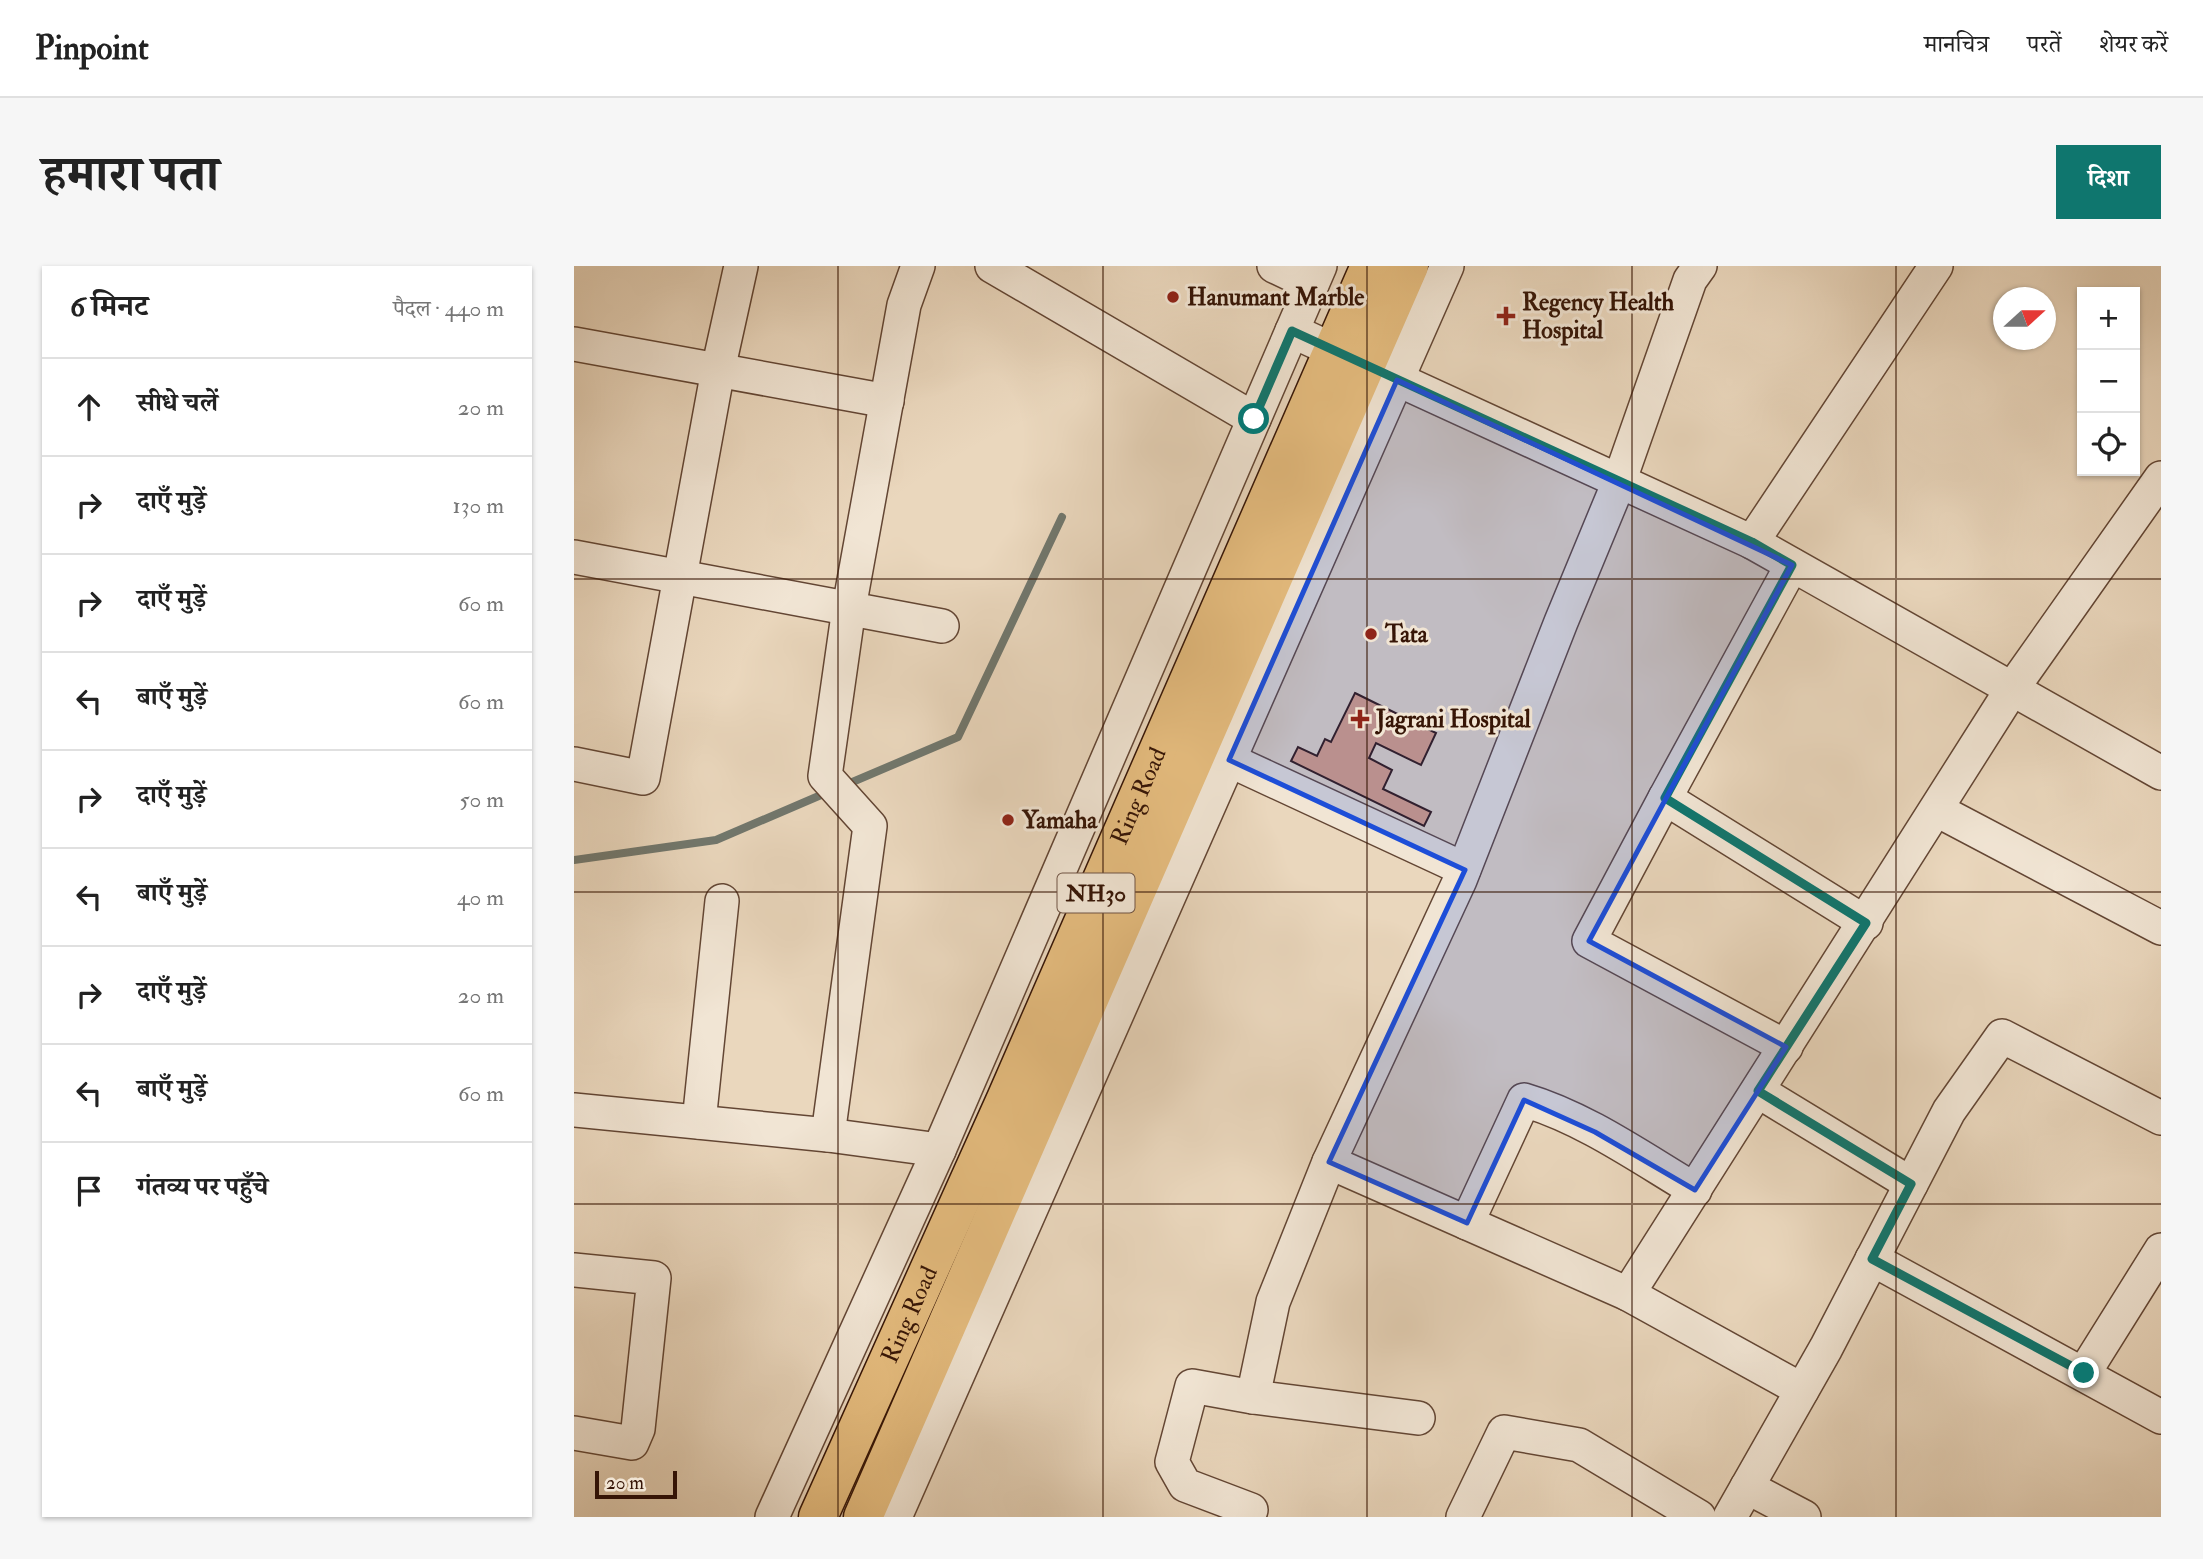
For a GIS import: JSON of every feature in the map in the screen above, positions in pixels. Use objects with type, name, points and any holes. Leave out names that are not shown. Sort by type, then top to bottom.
[{"type":"highway","name":"Ring Road","points":[[818,1517],[1006,1100],[1365,365],[1370,266]]},
{"type":"highway","name":"Ring Road","points":[[863,1517],[1409,266]]},
{"type":"street","points":[[574,764],[643,778],[718,370],[741,266]]},
{"type":"street","points":[[828,1135],[870,826],[836,788],[849,608],[904,305],[918,266]]},
{"type":"street","points":[[992,266],[1254,419]]},
{"type":"street","points":[[772,1517],[939,1150],[1316,275],[1274,266]]},
{"type":"street","points":[[895,1517],[1229,760],[1365,365],[1447,266]]},
{"type":"street","points":[[1253,1397],[1273,1303],[1329,1162],[1464,869],[1619,482],[1690,281],[1700,266]]},
{"type":"street","points":[[1752,542],[1937,266]]},
{"type":"street","points":[[1292,331],[1752,542],[2161,773]]},
{"type":"street","points":[[574,344],[887,401]]},
{"type":"street","points":[[1628,1294],[1866,923],[2012,689],[2151,511],[2161,478]]},
{"type":"street","points":[[574,557],[942,626]]},
{"type":"street","points":[[1786,1047],[1589,941],[1792,565]]},
{"type":"street","points":[[1229,760],[1464,869]]},
{"type":"street","points":[[1665,798],[1866,923]]},
{"type":"street","points":[[1937,810],[2161,928]]},
{"type":"street","points":[[699,1122],[722,901]]},
{"type":"street","points":[[1730,1517],[1802,1390],[1949,1111],[2002,1036],[2161,1118]]},
{"type":"street","points":[[1758,1091],[1911,1184]]},
{"type":"street","points":[[1467,1223],[1524,1100],[1545,1106],[1595,1132],[1695,1190]]},
{"type":"street","points":[[574,1110],[828,1135],[939,1150]]},
{"type":"street","points":[[1329,1162],[1628,1294],[1802,1390]]},
{"type":"street","points":[[2084,1373],[2161,1250]]},
{"type":"street","points":[[1872,1259],[2161,1417]]},
{"type":"street","points":[[574,1270],[654,1278],[638,1429],[632,1443],[574,1433]]},
{"type":"street","points":[[1251,1510],[1185,1485],[1172,1462],[1192,1386],[1253,1397],[1418,1418]]},
{"type":"street","points":[[1463,1517],[1504,1432],[1580,1445],[1699,1517]]},
{"type":"street","points":[[1747,1488],[1804,1517]]},
{"type":"highlighted area","points":[[1397,380],[1792,565],[1589,941],[1786,1047],[1695,1190],[1595,1132],[1524,1100],[1467,1223],[1329,1162],[1465,870],[1229,760]]},
{"type":"building","points":[[1355,693],[1436,733],[1421,765],[1376,743],[1369,758],[1392,770],[1383,789],[1431,812],[1424,826],[1291,761],[1298,747],[1317,756],[1325,739],[1331,742]]},
{"type":"waterway","points":[[843,786],[958,737],[1062,517]]},
{"type":"waterway","points":[[574,860],[716,840],[828,792]]},
{"type":"place","name":"Hanumant Marble","points":[[1173,297]]},
{"type":"place","name":"Regency Health Hospital","points":[[1506,316]]},
{"type":"place","name":"Tata","points":[[1371,634]]},
{"type":"place","name":"Jagrani Hospital","points":[[1360,719]]},
{"type":"place","name":"Yamaha","points":[[1008,820]]},
{"type":"route","points":[[1254,419],[1292,331],[1752,542],[1792,565],[1665,798],[1866,923],[1758,1091],[1911,1184],[1872,1259],[2084,1373]]}]
